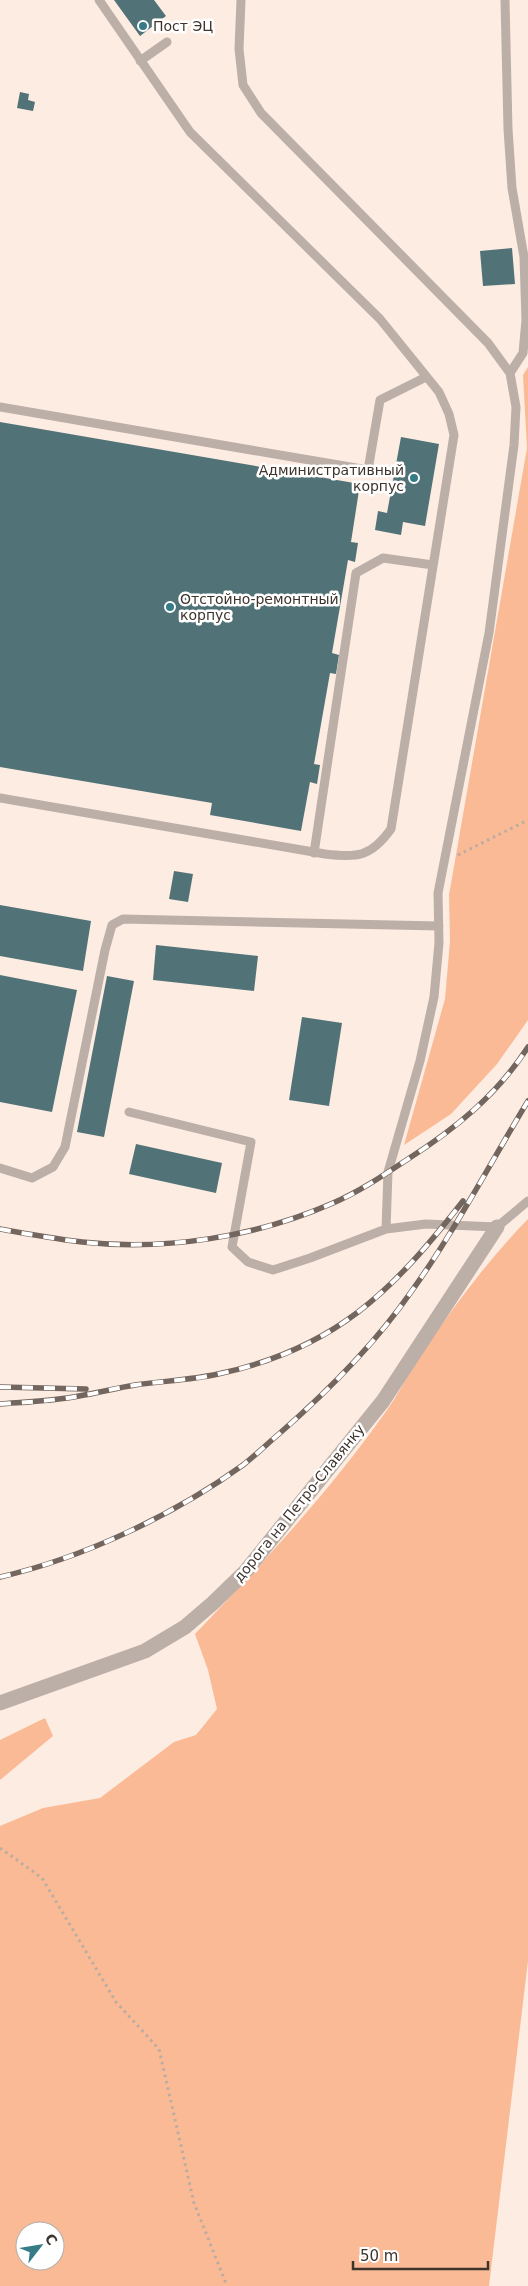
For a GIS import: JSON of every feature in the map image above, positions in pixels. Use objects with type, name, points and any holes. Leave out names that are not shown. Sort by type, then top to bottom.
[{"type":"street","name":"дорога на Петро-Славянку","points":[[0,1703],[145,1652],[185,1627],[213,1603],[245,1572],[383,1401],[497,1227]]},
{"type":"lane","points":[[0,798],[314,853],[347,857],[367,854],[380,845],[391,829],[454,435],[449,414],[438,392],[380,319],[190,132],[99,0]]},
{"type":"lane","points":[[241,0],[239,49],[243,85],[261,112],[488,343],[510,373],[516,407],[513,455],[489,633],[438,893],[434,997],[420,1061],[388,1172],[386,1229]]},
{"type":"lane","points":[[505,0],[508,130],[512,188],[524,257],[526,320],[523,353],[510,373]]},
{"type":"lane","points":[[140,61],[167,42]]},
{"type":"lane","points":[[0,407],[368,470],[380,400],[426,377]]},
{"type":"lane","points":[[314,853],[356,573],[383,558],[432,565]]},
{"type":"lane","points":[[0,1168],[32,1178],[53,1167],[66,1147],[105,950],[112,925],[123,919],[438,926]]},
{"type":"lane","points":[[129,1112],[251,1142],[232,1247],[248,1262],[273,1270],[386,1229],[426,1224],[497,1227],[528,1201]]},
{"type":"path","points":[[444,862],[528,820]]},
{"type":"path","points":[[0,1848],[42,1878],[116,2002],[159,2049],[194,2203],[227,2286]]},
{"type":"shaded area","points":[[528,367],[528,1020],[497,1064],[451,1114],[404,1145],[445,999],[450,941],[449,895],[527,448],[523,375]]},
{"type":"shaded area","points":[[528,1219],[528,1961],[489,2286],[0,2286],[0,1826],[43,1808],[100,1798],[174,1742],[196,1735],[217,1709],[208,1670],[195,1634],[271,1553],[343,1469],[387,1410],[414,1365],[482,1271]]},
{"type":"shaded area","points":[[45,1718],[53,1736],[0,1780],[0,1740]]},
{"type":"building","name":"Пост ЭЦ","points":[[114,0],[154,0],[166,16],[140,36]]},
{"type":"building","points":[[20,92],[29,94],[28,100],[35,102],[33,111],[17,108]]},
{"type":"building","points":[[512,248],[515,284],[483,286],[480,251]]},
{"type":"building","name":"Отстойно-ремонтный корпус","points":[[0,422],[360,484],[351,542],[358,543],[355,562],[348,560],[332,653],[339,655],[336,674],[330,673],[314,764],[320,765],[317,784],[310,782],[301,831],[210,815],[212,803],[0,767]]},
{"type":"building","name":"Административный корпус","points":[[401,437],[439,444],[425,526],[403,522],[401,535],[375,530],[378,511],[387,513]]},
{"type":"building","points":[[174,871],[193,874],[188,902],[169,899]]},
{"type":"building","points":[[0,905],[91,921],[83,971],[0,956]]},
{"type":"building","points":[[156,945],[258,956],[254,991],[153,980]]},
{"type":"building","points":[[0,975],[77,990],[52,1112],[0,1102]]},
{"type":"building","points":[[107,976],[134,981],[104,1137],[77,1132]]},
{"type":"building","points":[[302,1017],[342,1023],[329,1106],[289,1100]]},
{"type":"building","points":[[136,1144],[222,1163],[216,1193],[129,1174]]},
{"type":"railway","points":[[0,1229],[82,1242],[114,1244],[178,1243],[242,1233],[304,1215],[343,1199],[390,1171],[442,1136],[489,1096],[503,1081],[528,1047]]},
{"type":"railway","points":[[0,1577],[63,1559],[127,1533],[188,1501],[243,1465],[298,1417],[350,1366],[397,1311],[442,1245],[528,1101]]},
{"type":"railway","points":[[0,1404],[59,1399],[135,1385],[208,1376],[259,1363],[296,1349],[328,1332],[358,1312],[385,1289],[437,1234],[463,1201]]},
{"type":"railway","points":[[0,1387],[86,1389]]},
{"type":"place","name":"Пост ЭЦ","points":[[143,26]]},
{"type":"place","name":"Административный корпус","points":[[414,478]]},
{"type":"place","name":"Отстойно-ремонтный корпус","points":[[170,607]]}]
